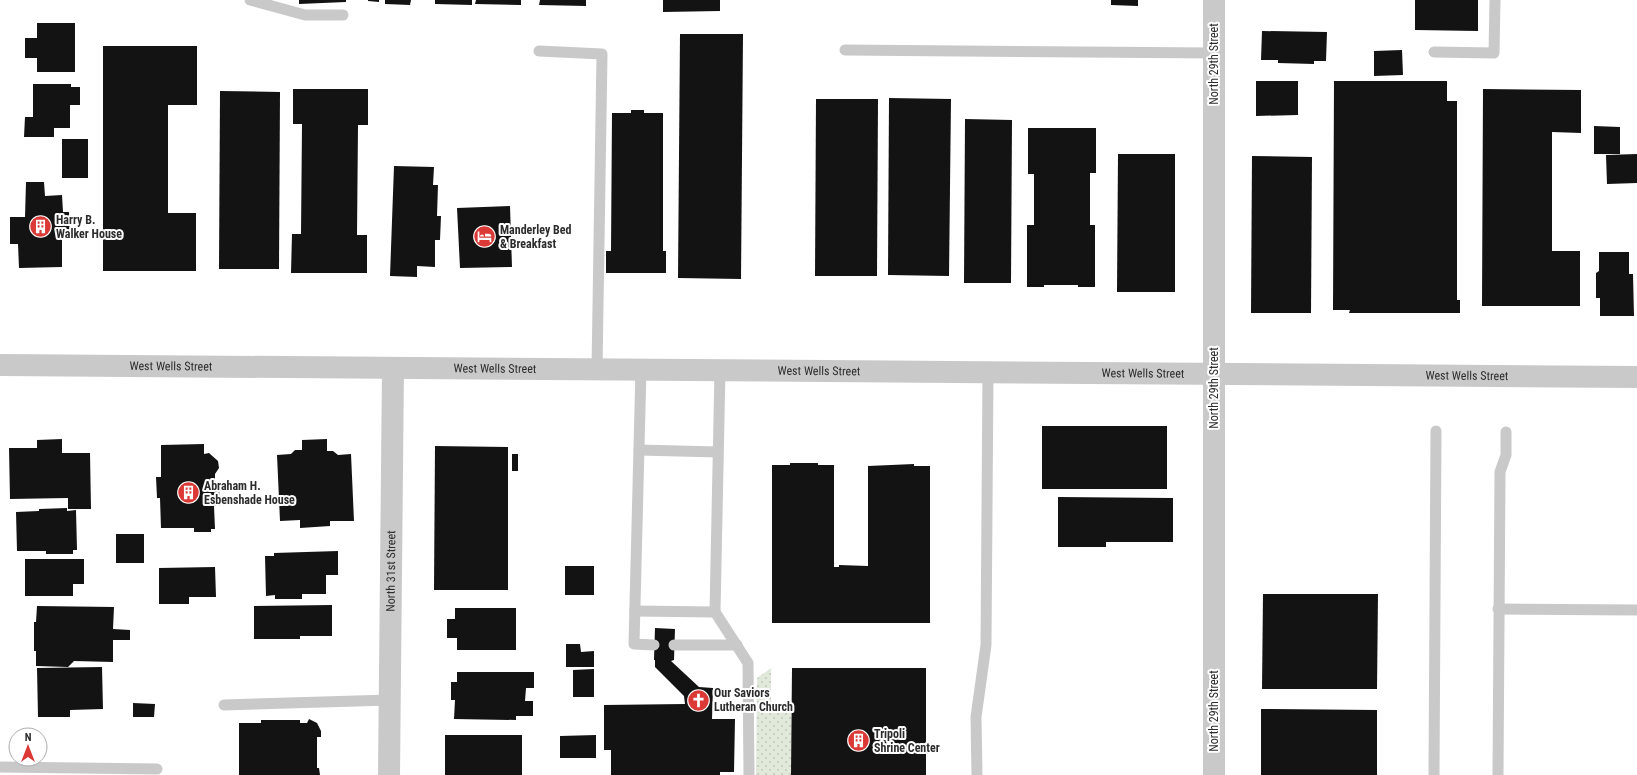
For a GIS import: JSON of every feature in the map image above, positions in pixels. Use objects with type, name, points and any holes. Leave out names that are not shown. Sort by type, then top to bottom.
[{"type":"street","name":"North 29th Street","points":[[1214,0],[1214,775]]},
{"type":"street","name":"West Wells Street","points":[[0,365],[1637,377]]},
{"type":"street","name":"North 31st Street","points":[[389,775],[393,368]]},
{"type":"lane","points":[[250,0],[305,15],[343,15]]},
{"type":"lane","points":[[1434,52],[1494,53],[1495,0]]},
{"type":"lane","points":[[844,50],[1214,53]]},
{"type":"lane","points":[[539,51],[602,54],[597,370]]},
{"type":"lane","points":[[642,370],[634,644],[654,645]]},
{"type":"lane","points":[[720,370],[715,612],[748,663],[749,775]]},
{"type":"lane","points":[[977,775],[976,717],[986,645],[988,372]]},
{"type":"lane","points":[[1434,775],[1436,431]]},
{"type":"lane","points":[[1498,775],[1500,472],[1506,455],[1506,432]]},
{"type":"lane","points":[[640,450],[718,452]]},
{"type":"lane","points":[[1498,609],[1637,610]]},
{"type":"lane","points":[[635,611],[715,612]]},
{"type":"lane","points":[[674,645],[737,645]]},
{"type":"lane","points":[[224,705],[390,700]]},
{"type":"lane","points":[[0,768],[157,769]]},
{"type":"green space","points":[[771,668],[771,704],[791,705],[791,775],[756,775],[757,678]]},
{"type":"building","points":[[299,0],[346,0],[346,2],[299,4]]},
{"type":"building","points":[[379,0],[379,2],[368,1]]},
{"type":"building","points":[[385,0],[411,0],[410,5],[385,4]]},
{"type":"building","points":[[435,0],[472,0],[472,5],[435,4]]},
{"type":"building","points":[[476,0],[521,0],[521,5],[475,4]]},
{"type":"building","points":[[540,0],[586,0],[586,6],[539,5]]},
{"type":"building","points":[[663,0],[720,0],[720,11],[663,12]]},
{"type":"building","points":[[1111,0],[1138,0],[1138,6],[1111,5]]},
{"type":"building","points":[[1415,0],[1478,0],[1478,31],[1415,30]]},
{"type":"building","points":[[37,23],[75,23],[75,72],[37,72],[37,58],[25,58],[25,38],[37,38]]},
{"type":"building","points":[[1262,31],[1327,32],[1326,61],[1314,61],[1314,64],[1278,63],[1278,60],[1261,60]]},
{"type":"building","points":[[680,34],[743,34],[741,279],[678,278]]},
{"type":"building","points":[[103,46],[197,46],[197,105],[168,105],[168,213],[196,213],[196,271],[103,271]]},
{"type":"building","points":[[1402,50],[1403,75],[1374,76],[1374,51]]},
{"type":"building","points":[[1256,81],[1298,81],[1298,115],[1256,116]]},
{"type":"building","points":[[1334,81],[1447,81],[1447,101],[1457,101],[1457,300],[1460,300],[1460,313],[1349,313],[1350,310],[1333,310]]},
{"type":"building","points":[[33,84],[71,84],[71,87],[80,87],[80,105],[70,105],[70,128],[54,128],[54,137],[24,137],[25,117],[33,117]]},
{"type":"building","points":[[293,89],[368,89],[368,125],[358,125],[357,235],[367,235],[367,273],[291,273],[292,234],[301,234],[302,124],[293,124]]},
{"type":"building","points":[[1483,89],[1581,90],[1581,133],[1552,132],[1552,251],[1580,251],[1580,306],[1482,306]]},
{"type":"building","points":[[220,91],[280,92],[279,269],[219,269]]},
{"type":"building","points":[[889,98],[951,99],[949,276],[888,275]]},
{"type":"building","points":[[816,99],[878,99],[877,276],[815,276]]},
{"type":"building","points":[[631,110],[644,110],[644,113],[663,113],[663,251],[666,251],[666,273],[606,273],[606,251],[611,251],[612,113],[631,113]]},
{"type":"building","points":[[965,119],[1012,120],[1011,283],[964,283]]},
{"type":"building","points":[[1594,126],[1620,127],[1620,154],[1594,154]]},
{"type":"building","points":[[1028,128],[1096,128],[1096,173],[1090,173],[1090,225],[1095,225],[1095,287],[1078,287],[1078,285],[1044,285],[1044,287],[1027,287],[1027,225],[1034,225],[1034,174],[1028,174]]},
{"type":"building","points":[[62,139],[88,139],[88,178],[62,178]]},
{"type":"building","points":[[1118,154],[1175,154],[1175,292],[1117,292]]},
{"type":"building","points":[[1637,154],[1637,183],[1607,184],[1606,155]]},
{"type":"building","points":[[1252,156],[1312,157],[1311,313],[1251,313]]},
{"type":"building","points":[[394,166],[434,167],[433,185],[438,185],[437,216],[441,216],[440,240],[435,240],[435,267],[417,266],[417,277],[390,276]]},
{"type":"building","name":"Harry B. Walker House","points":[[26,182],[44,182],[45,196],[62,195],[63,212],[69,212],[70,238],[62,238],[62,267],[19,268],[18,244],[10,244],[10,217],[25,217]]},
{"type":"building","name":"Manderley Bed & Breakfast","points":[[510,206],[512,267],[460,268],[457,208]]},
{"type":"building","points":[[1599,252],[1629,252],[1629,274],[1633,274],[1634,316],[1600,316],[1600,298],[1596,298],[1596,273],[1599,271]]},
{"type":"building","points":[[1042,426],[1167,426],[1167,489],[1042,489]]},
{"type":"building","points":[[62,439],[62,453],[90,453],[91,509],[68,509],[68,498],[10,499],[9,448],[37,448],[37,440]]},
{"type":"building","points":[[327,439],[327,451],[333,451],[338,455],[351,454],[354,521],[330,521],[330,526],[300,528],[300,520],[280,521],[277,455],[291,454],[295,450],[302,450],[302,440]]},
{"type":"building","name":"Abraham H. Esbenshade House","points":[[204,444],[204,454],[209,453],[218,461],[219,468],[215,474],[215,487],[219,487],[220,506],[214,506],[215,529],[211,529],[211,532],[194,532],[194,528],[161,528],[160,498],[157,498],[156,477],[161,477],[161,445]]},
{"type":"building","points":[[435,446],[508,447],[508,590],[434,590]]},
{"type":"building","points":[[512,454],[518,454],[518,471],[512,471]]},
{"type":"building","points":[[790,463],[818,463],[818,465],[834,465],[834,567],[839,567],[839,565],[868,566],[868,466],[914,464],[914,466],[930,466],[930,623],[772,623],[772,465],[790,465]]},
{"type":"building","points":[[1058,497],[1173,498],[1173,542],[1106,542],[1106,547],[1058,547]]},
{"type":"building","points":[[67,508],[67,511],[76,510],[77,550],[73,550],[73,554],[46,554],[46,551],[17,551],[16,512]]},
{"type":"building","points":[[116,534],[144,534],[144,563],[116,563]]},
{"type":"building","points":[[338,551],[338,575],[326,575],[326,594],[302,594],[302,599],[275,599],[275,595],[266,596],[265,556],[274,556],[274,553]]},
{"type":"building","points":[[25,559],[84,559],[84,584],[73,584],[73,596],[25,596]]},
{"type":"building","points":[[565,566],[594,566],[594,595],[565,595]]},
{"type":"building","points":[[215,567],[216,597],[189,597],[189,604],[159,604],[159,568]]},
{"type":"building","points":[[1263,594],[1378,594],[1377,689],[1262,689]]},
{"type":"building","points":[[332,605],[332,636],[300,636],[300,639],[254,639],[254,606]]},
{"type":"building","points":[[37,606],[114,607],[113,629],[130,630],[130,640],[113,640],[113,662],[74,661],[68,667],[36,666],[36,651],[34,651],[34,622],[36,622]]},
{"type":"building","points":[[455,608],[516,608],[516,650],[457,650],[457,638],[447,638],[447,619],[455,619]]},
{"type":"building","name":"Our Saviors Lutheran Church","points":[[655,628],[675,629],[674,660],[671,661],[699,687],[713,688],[712,719],[735,719],[734,772],[720,772],[720,775],[611,775],[611,750],[604,750],[604,705],[685,704],[684,696],[655,667]]},
{"type":"building","points":[[566,644],[580,644],[581,652],[594,651],[594,667],[566,667]]},
{"type":"building","points":[[102,667],[103,709],[70,710],[70,717],[38,717],[37,668]]},
{"type":"building","name":"Tripoli Shrine Center","points":[[792,668],[926,668],[926,775],[791,775]]},
{"type":"building","points":[[594,669],[594,697],[573,697],[573,670]]},
{"type":"building","points":[[457,672],[534,672],[534,688],[526,688],[525,701],[533,701],[533,716],[516,716],[516,720],[454,719],[455,700],[451,700],[451,682],[457,682]]},
{"type":"building","points":[[133,703],[155,704],[154,717],[133,717]]},
{"type":"building","points":[[1261,709],[1377,710],[1377,775],[1261,775]]},
{"type":"building","points":[[309,719],[317,723],[321,731],[321,737],[317,737],[317,768],[319,768],[320,775],[239,775],[239,723],[261,723],[261,720],[300,720],[300,723],[307,723]]},
{"type":"building","points":[[445,735],[522,735],[522,775],[445,775]]},
{"type":"building","points":[[596,735],[596,758],[560,758],[560,736]]},
{"type":"place","name":"Harry B. Walker House","points":[[40,227]]},
{"type":"place","name":"Manderley Bed & Breakfast","points":[[485,237]]},
{"type":"place","name":"Abraham H. Esbenshade House","points":[[188,493]]},
{"type":"place","name":"Our Saviors Lutheran Church","points":[[699,700]]},
{"type":"place","name":"Tripoli Shrine Center","points":[[859,741]]}]
